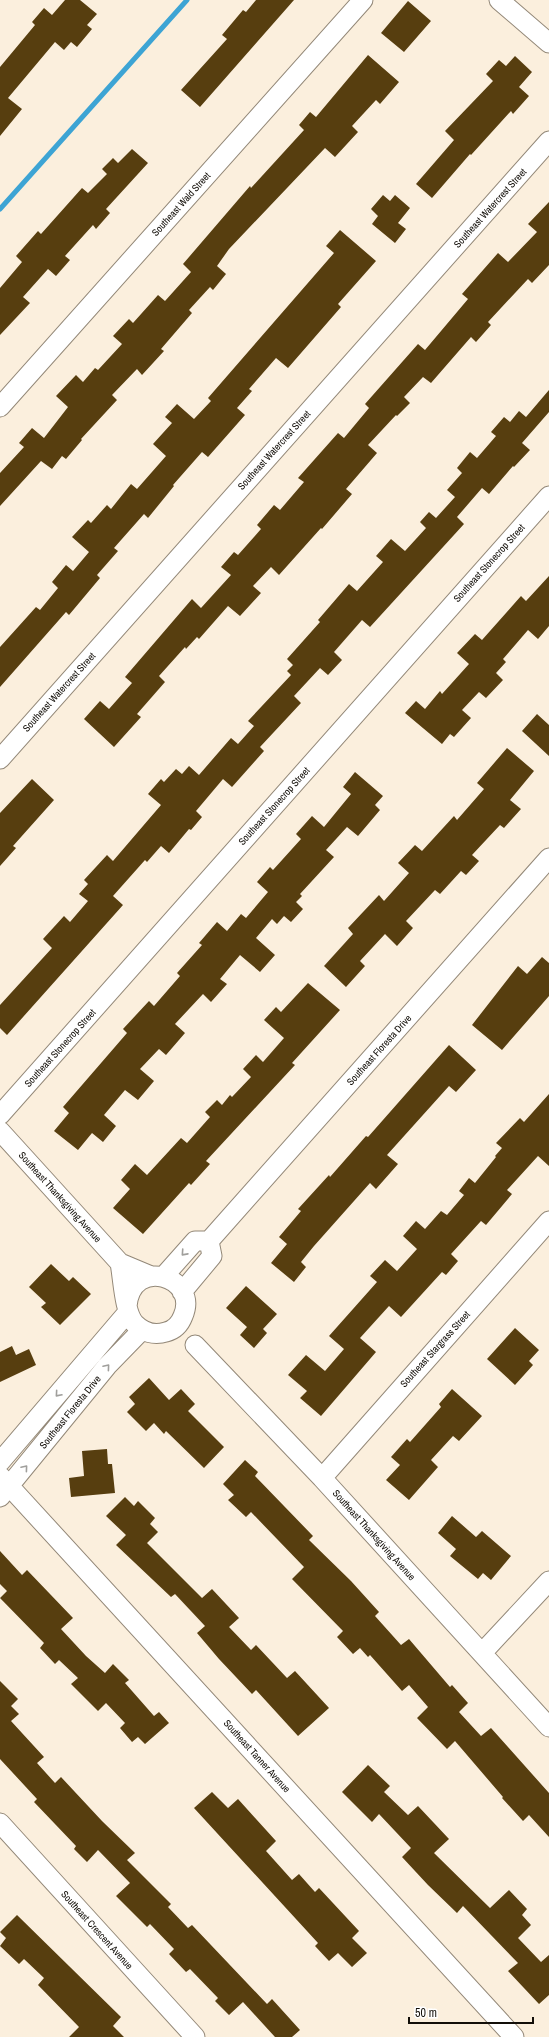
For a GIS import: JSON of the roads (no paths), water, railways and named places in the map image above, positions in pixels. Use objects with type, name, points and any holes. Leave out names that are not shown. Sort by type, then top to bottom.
[{"type":"street","name":"Southeast Wald Street","points":[[0,407],[363,0]]},
{"type":"street","points":[[499,0],[549,43]]},
{"type":"street","name":"Southeast Watercrest Street","points":[[0,759],[549,142]]},
{"type":"street","name":"Southeast Stonecrop Street","points":[[0,1115],[549,496]]},
{"type":"street","name":"Southeast Floresta Drive","points":[[209,1241],[549,858]]},
{"type":"street","name":"Southeast Thanksgiving Avenue","points":[[0,1131],[120,1263],[157,1276]]},
{"type":"street","name":"Southeast Stargrass Street","points":[[322,1478],[549,1221]]},
{"type":"street","points":[[128,1309],[132,1290],[143,1279],[157,1276],[195,1241],[209,1241],[212,1256],[182,1292]]},
{"type":"street","points":[[120,1263],[128,1309],[133,1321],[142,1330],[153,1334],[164,1333],[176,1327],[185,1312],[186,1304],[182,1292],[175,1283],[157,1276]]},
{"type":"street","name":"Southeast Floresta Drive","points":[[0,1462],[128,1309]]},
{"type":"street","name":"Southeast Thanksgiving Avenue","points":[[185,1312],[195,1345]]},
{"type":"street","name":"Southeast Floresta Drive","points":[[3,1486],[107,1366],[142,1330]]},
{"type":"street","name":"Southeast Thanksgiving Avenue","points":[[164,1333],[195,1345],[322,1478],[549,1727]]},
{"type":"street","name":"Southeast Tanner Avenue","points":[[3,1486],[514,2037]]},
{"type":"street","points":[[482,1653],[549,1581]]},
{"type":"street","name":"Southeast Crescent Avenue","points":[[0,1823],[195,2037]]},
{"type":"waterway","points":[[0,209],[187,0]]}]
